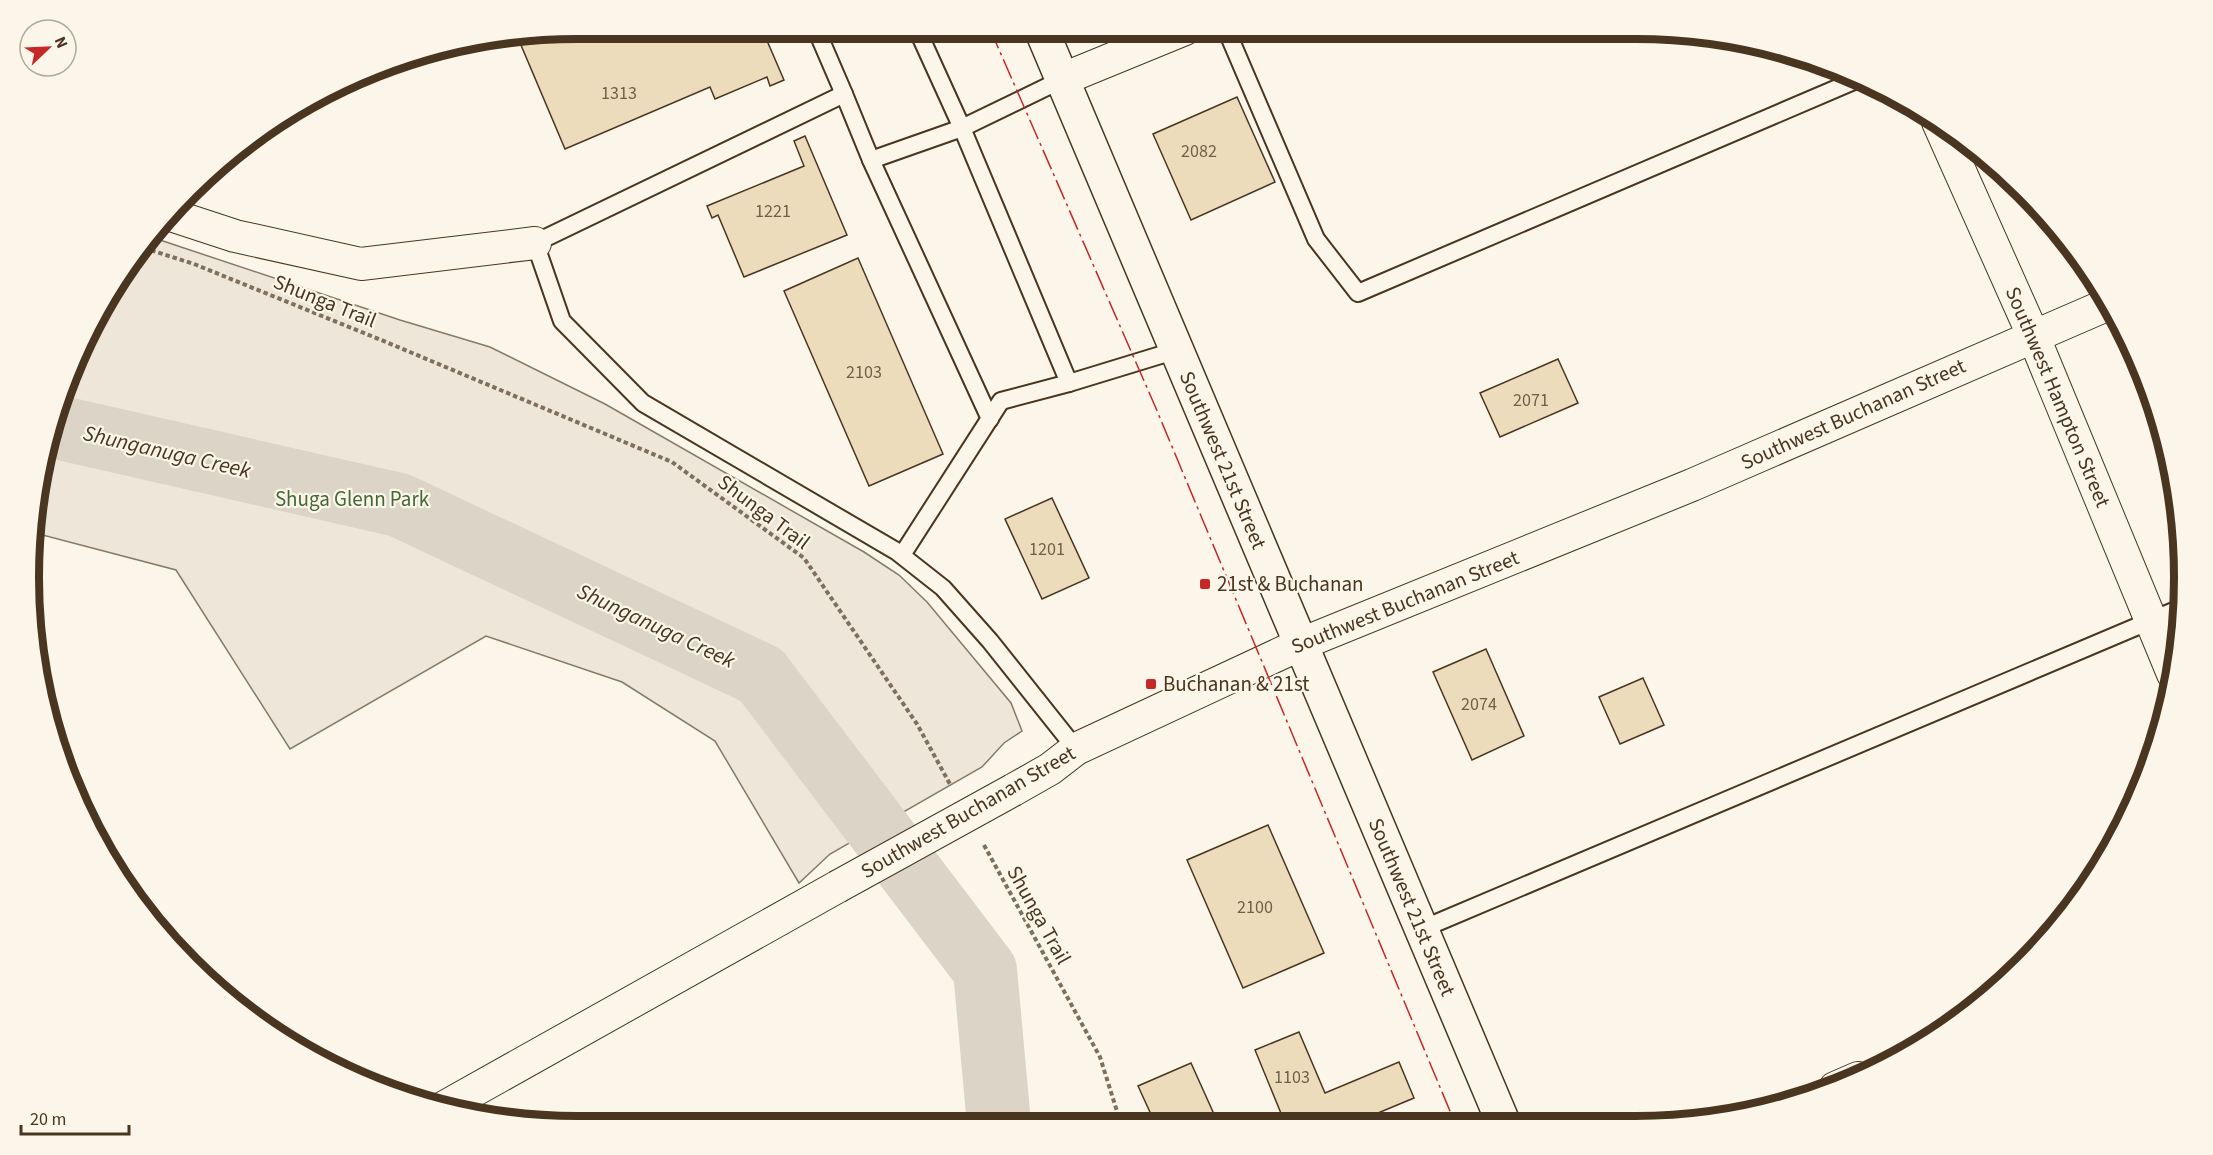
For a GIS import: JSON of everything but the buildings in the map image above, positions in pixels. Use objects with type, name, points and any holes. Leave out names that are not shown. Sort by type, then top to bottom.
[{"type":"main road","name":"Southwest 21st Street","points":[[1046,39],[1500,1116]]},
{"type":"street","points":[[1064,79],[1161,39]]},
{"type":"street","name":"Southwest Hampton Street","points":[[1945,137],[2033,335],[2167,660]]},
{"type":"street","points":[[178,217],[235,236],[361,264],[535,243]]},
{"type":"street","name":"Southwest Buchanan Street","points":[[454,1102],[1013,790],[1050,769],[1076,749],[1301,644],[1692,485],[2101,307]]},
{"type":"lane","points":[[820,39],[871,160],[990,419]]},
{"type":"lane","points":[[921,39],[962,128],[1069,383]]},
{"type":"lane","points":[[1230,39],[1316,239],[1358,293],[1849,83]]},
{"type":"lane","points":[[871,160],[962,128],[1064,79]]},
{"type":"lane","points":[[844,94],[535,243],[562,321],[643,403],[902,555],[943,588],[990,641],[1076,749]]},
{"type":"lane","points":[[902,555],[1001,401],[1177,350]]},
{"type":"lane","points":[[1422,929],[2173,611]]},
{"type":"path","name":"Shunga Trail","points":[[150,250],[194,264],[386,342],[672,462],[804,558],[917,724],[957,796]]},
{"type":"path","name":"Shunga Trail","points":[[980,838],[1100,1057],[1118,1116]]},
{"type":"green space","name":"Shuga Glenn Park","points":[[159,240],[400,320],[490,347],[605,404],[864,552],[899,575],[927,602],[1011,703],[1022,731],[1004,743],[982,767],[830,854],[799,883],[715,741],[622,682],[486,636],[290,749],[176,570],[41,535],[49,472],[57,438],[80,371],[111,308]]},
{"type":"waterway","name":"Shunganuga Creek","points":[[60,428],[399,505],[761,675],[985,970],[998,1116]]},
{"type":"power","points":[[994,39],[1155,406],[1452,1116]]},
{"type":"place","name":"21st & Buchanan","points":[[1205,584]]},
{"type":"place","name":"Buchanan & 21st","points":[[1151,684]]}]
